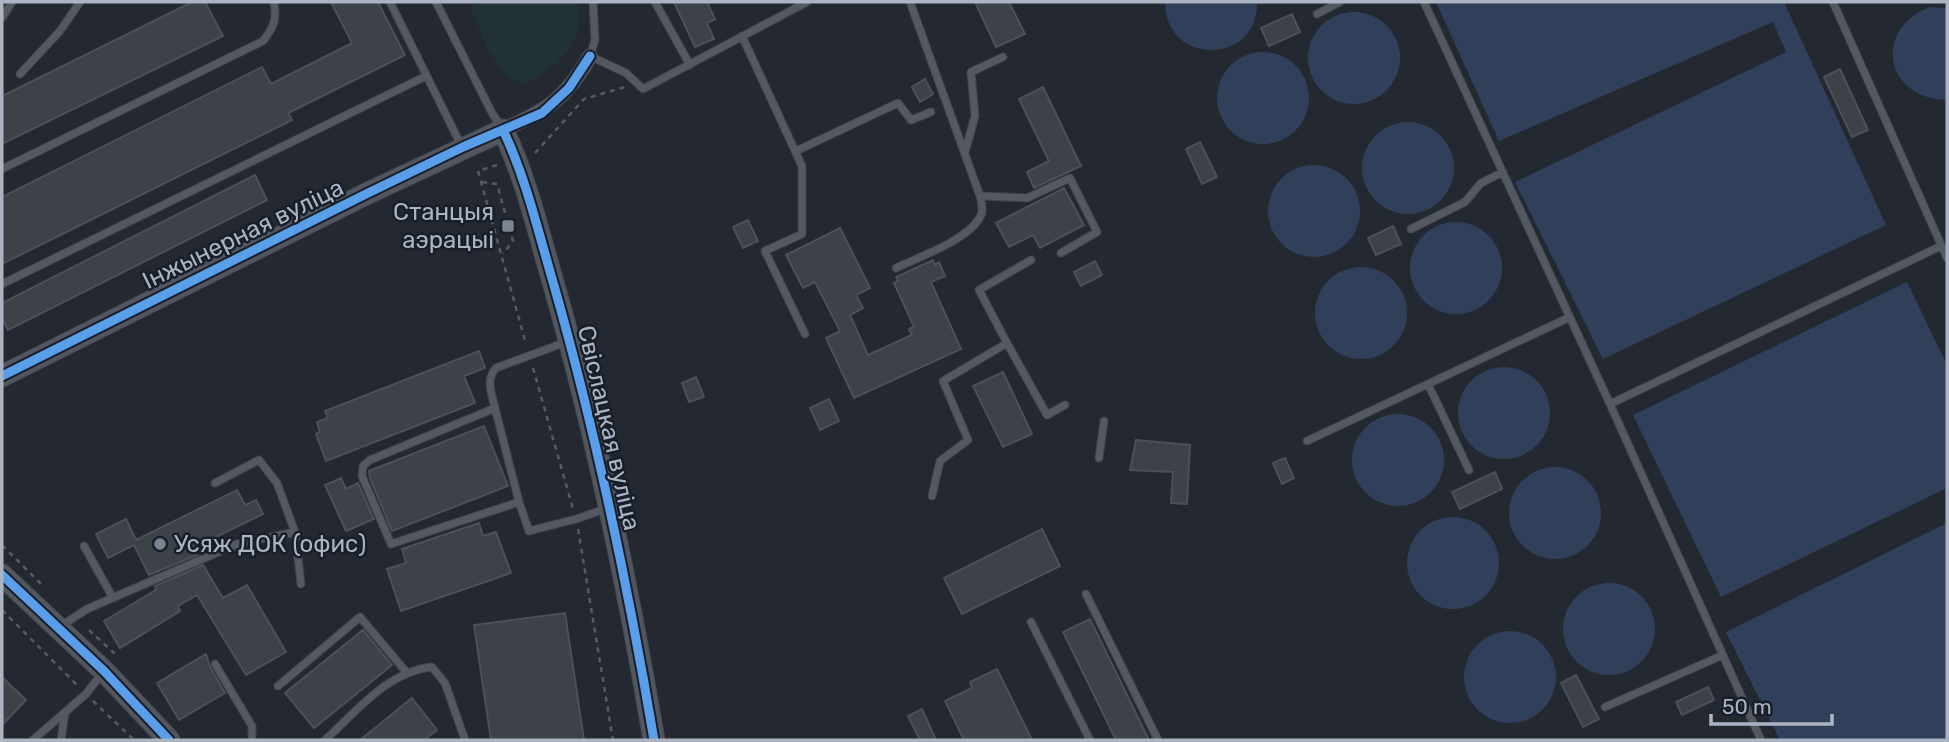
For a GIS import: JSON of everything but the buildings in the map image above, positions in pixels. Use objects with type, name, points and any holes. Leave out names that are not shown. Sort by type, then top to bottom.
[{"type":"street","points":[[503,130],[542,113],[569,88],[590,57]]},
{"type":"street","name":"Інжынерная вуліца","points":[[2,376],[463,147],[503,130]]},
{"type":"street","name":"Свіслацкая вуліца","points":[[503,130],[517,159],[570,341],[609,508],[654,740]]},
{"type":"street","points":[[2,575],[104,671],[169,740]]},
{"type":"lane","points":[[2,18],[12,2]]},
{"type":"lane","points":[[20,74],[60,31],[79,2]]},
{"type":"lane","points":[[2,169],[264,41],[274,27],[277,15],[274,2]]},
{"type":"lane","points":[[390,2],[463,147]]},
{"type":"lane","points":[[437,2],[503,130]]},
{"type":"lane","points":[[593,2],[594,40],[590,57],[635,80],[643,89],[807,2]]},
{"type":"lane","points":[[655,2],[690,65]]},
{"type":"lane","points":[[896,268],[954,240],[980,218],[982,209],[980,196],[911,2]]},
{"type":"lane","points":[[1317,14],[1340,2]]},
{"type":"lane","points":[[1424,2],[1610,404],[1761,740]]},
{"type":"lane","points":[[1833,2],[1947,258]]},
{"type":"lane","points":[[743,36],[803,166],[802,234],[765,251],[805,334]]},
{"type":"lane","points":[[965,153],[975,116],[971,72],[1003,57]]},
{"type":"lane","points":[[2,284],[426,76]]},
{"type":"lane","points":[[796,151],[898,103],[911,120],[931,112]]},
{"type":"lane","points":[[1411,229],[1465,202],[1481,183],[1503,172]]},
{"type":"lane","points":[[980,196],[1027,198],[1070,178],[1097,232],[1061,253]]},
{"type":"lane","points":[[1610,404],[1941,246]]},
{"type":"lane","points":[[1031,260],[979,290],[1047,415],[1065,405]]},
{"type":"lane","points":[[1307,442],[1570,317]]},
{"type":"lane","points":[[570,341],[496,368],[490,375],[489,382],[495,408],[529,531],[609,508]]},
{"type":"lane","points":[[932,496],[940,461],[968,440],[943,381],[1007,343]]},
{"type":"lane","points":[[1428,384],[1469,470]]},
{"type":"lane","points":[[495,408],[370,460],[363,466],[362,476],[391,544],[519,502]]},
{"type":"lane","points":[[1099,458],[1104,421]]},
{"type":"lane","points":[[215,483],[259,460],[277,483],[295,532],[301,584]]},
{"type":"lane","points":[[58,628],[87,609],[237,544],[295,532]]},
{"type":"lane","points":[[84,546],[113,598]]},
{"type":"lane","points":[[1086,594],[1158,740]]},
{"type":"lane","points":[[278,686],[360,617],[407,673]]},
{"type":"lane","points":[[1031,622],[1090,740]]},
{"type":"lane","points":[[1605,707],[1723,656]]},
{"type":"lane","points":[[215,664],[252,726],[252,740]]},
{"type":"lane","points":[[325,740],[393,679],[419,668],[432,667],[445,683],[465,740]]},
{"type":"lane","points":[[33,740],[86,694],[104,671]]},
{"type":"lane","points":[[61,740],[65,713]]},
{"type":"path","points":[[535,153],[584,99],[630,86],[635,80]]},
{"type":"path","points":[[497,165],[478,171],[576,519],[612,740]]},
{"type":"path","points":[[482,182],[497,184],[513,242],[502,255]]},
{"type":"path","points":[[2,610],[134,740]]},
{"type":"shaded area","points":[[473,2],[578,2],[579,25],[572,45],[558,62],[523,85],[503,73],[487,48],[471,8]]},
{"type":"water","points":[[1165,2],[1257,2],[1254,23],[1243,38],[1229,47],[1212,50],[1195,47],[1180,38],[1169,23]]},
{"type":"water","points":[[1436,2],[1784,2],[1886,225],[1603,359],[1515,182],[1786,52],[1773,22],[1499,141]]},
{"type":"water","points":[[1930,7],[1947,8],[1947,100],[1926,97],[1910,88],[1899,76],[1894,61],[1894,46],[1899,31],[1912,17]]},
{"type":"water","points":[[1345,12],[1363,12],[1380,19],[1393,32],[1400,49],[1400,67],[1393,84],[1380,97],[1363,104],[1345,104],[1328,97],[1315,84],[1308,67],[1308,49],[1315,32],[1328,19]]},
{"type":"water","points":[[1254,52],[1272,52],[1289,59],[1302,72],[1309,89],[1309,107],[1302,124],[1289,137],[1272,144],[1254,144],[1237,137],[1224,124],[1217,107],[1217,89],[1224,72],[1237,59]]},
{"type":"water","points":[[1399,122],[1417,122],[1434,129],[1447,142],[1454,159],[1454,177],[1447,194],[1434,207],[1417,214],[1399,214],[1382,207],[1369,194],[1362,177],[1362,159],[1369,142],[1382,129]]},
{"type":"water","points":[[1305,165],[1323,165],[1340,172],[1353,185],[1360,202],[1360,220],[1353,237],[1340,250],[1323,257],[1305,257],[1288,250],[1275,237],[1268,220],[1268,202],[1275,185],[1288,172]]},
{"type":"water","points":[[1447,222],[1465,222],[1482,229],[1495,242],[1502,259],[1502,277],[1495,294],[1482,307],[1465,314],[1447,314],[1430,307],[1417,294],[1410,277],[1410,259],[1417,242],[1430,229]]},
{"type":"water","points":[[1352,267],[1370,267],[1387,274],[1400,287],[1407,304],[1407,322],[1400,339],[1387,352],[1370,359],[1352,359],[1335,352],[1322,339],[1315,322],[1315,304],[1322,287],[1335,274]]},
{"type":"water","points":[[1907,282],[1947,365],[1947,488],[1721,597],[1633,415]]},
{"type":"water","points":[[1495,367],[1513,367],[1530,374],[1543,387],[1550,404],[1550,422],[1543,439],[1530,452],[1513,459],[1495,459],[1478,452],[1465,439],[1458,422],[1458,404],[1465,387],[1478,374]]},
{"type":"water","points":[[1389,414],[1407,414],[1424,421],[1437,434],[1444,451],[1444,469],[1437,486],[1424,499],[1407,506],[1389,506],[1372,499],[1359,486],[1352,469],[1352,451],[1359,434],[1372,421]]},
{"type":"water","points":[[1546,467],[1564,467],[1581,474],[1594,487],[1601,504],[1601,522],[1594,539],[1581,552],[1564,559],[1546,559],[1529,552],[1516,539],[1509,522],[1509,504],[1516,487],[1529,474]]},
{"type":"water","points":[[1444,517],[1462,517],[1479,524],[1492,537],[1499,554],[1499,572],[1492,589],[1479,602],[1462,609],[1444,609],[1427,602],[1414,589],[1407,572],[1407,554],[1414,537],[1427,524]]},
{"type":"water","points":[[1947,523],[1947,740],[1780,740],[1726,632]]},
{"type":"water","points":[[1600,583],[1618,583],[1635,590],[1648,603],[1655,620],[1655,638],[1648,655],[1635,668],[1618,675],[1600,675],[1583,668],[1570,655],[1563,638],[1563,620],[1570,603],[1583,590]]},
{"type":"water","points":[[1501,631],[1519,631],[1536,638],[1549,651],[1556,668],[1556,686],[1549,703],[1536,716],[1519,723],[1501,723],[1484,716],[1471,703],[1464,686],[1464,668],[1471,651],[1484,638]]},
{"type":"cycle path","points":[[2,376],[366,194],[463,147],[542,113],[569,88],[590,56]]},
{"type":"cycle path","points":[[503,130],[531,205],[569,338],[622,567],[654,740]]},
{"type":"cycle path","points":[[2,575],[104,671],[169,740]]},
{"type":"place","name":"Станцыя аэрацыі","points":[[508,226]]},
{"type":"place","name":"Усяж ДОК (офис)","points":[[160,544]]}]
